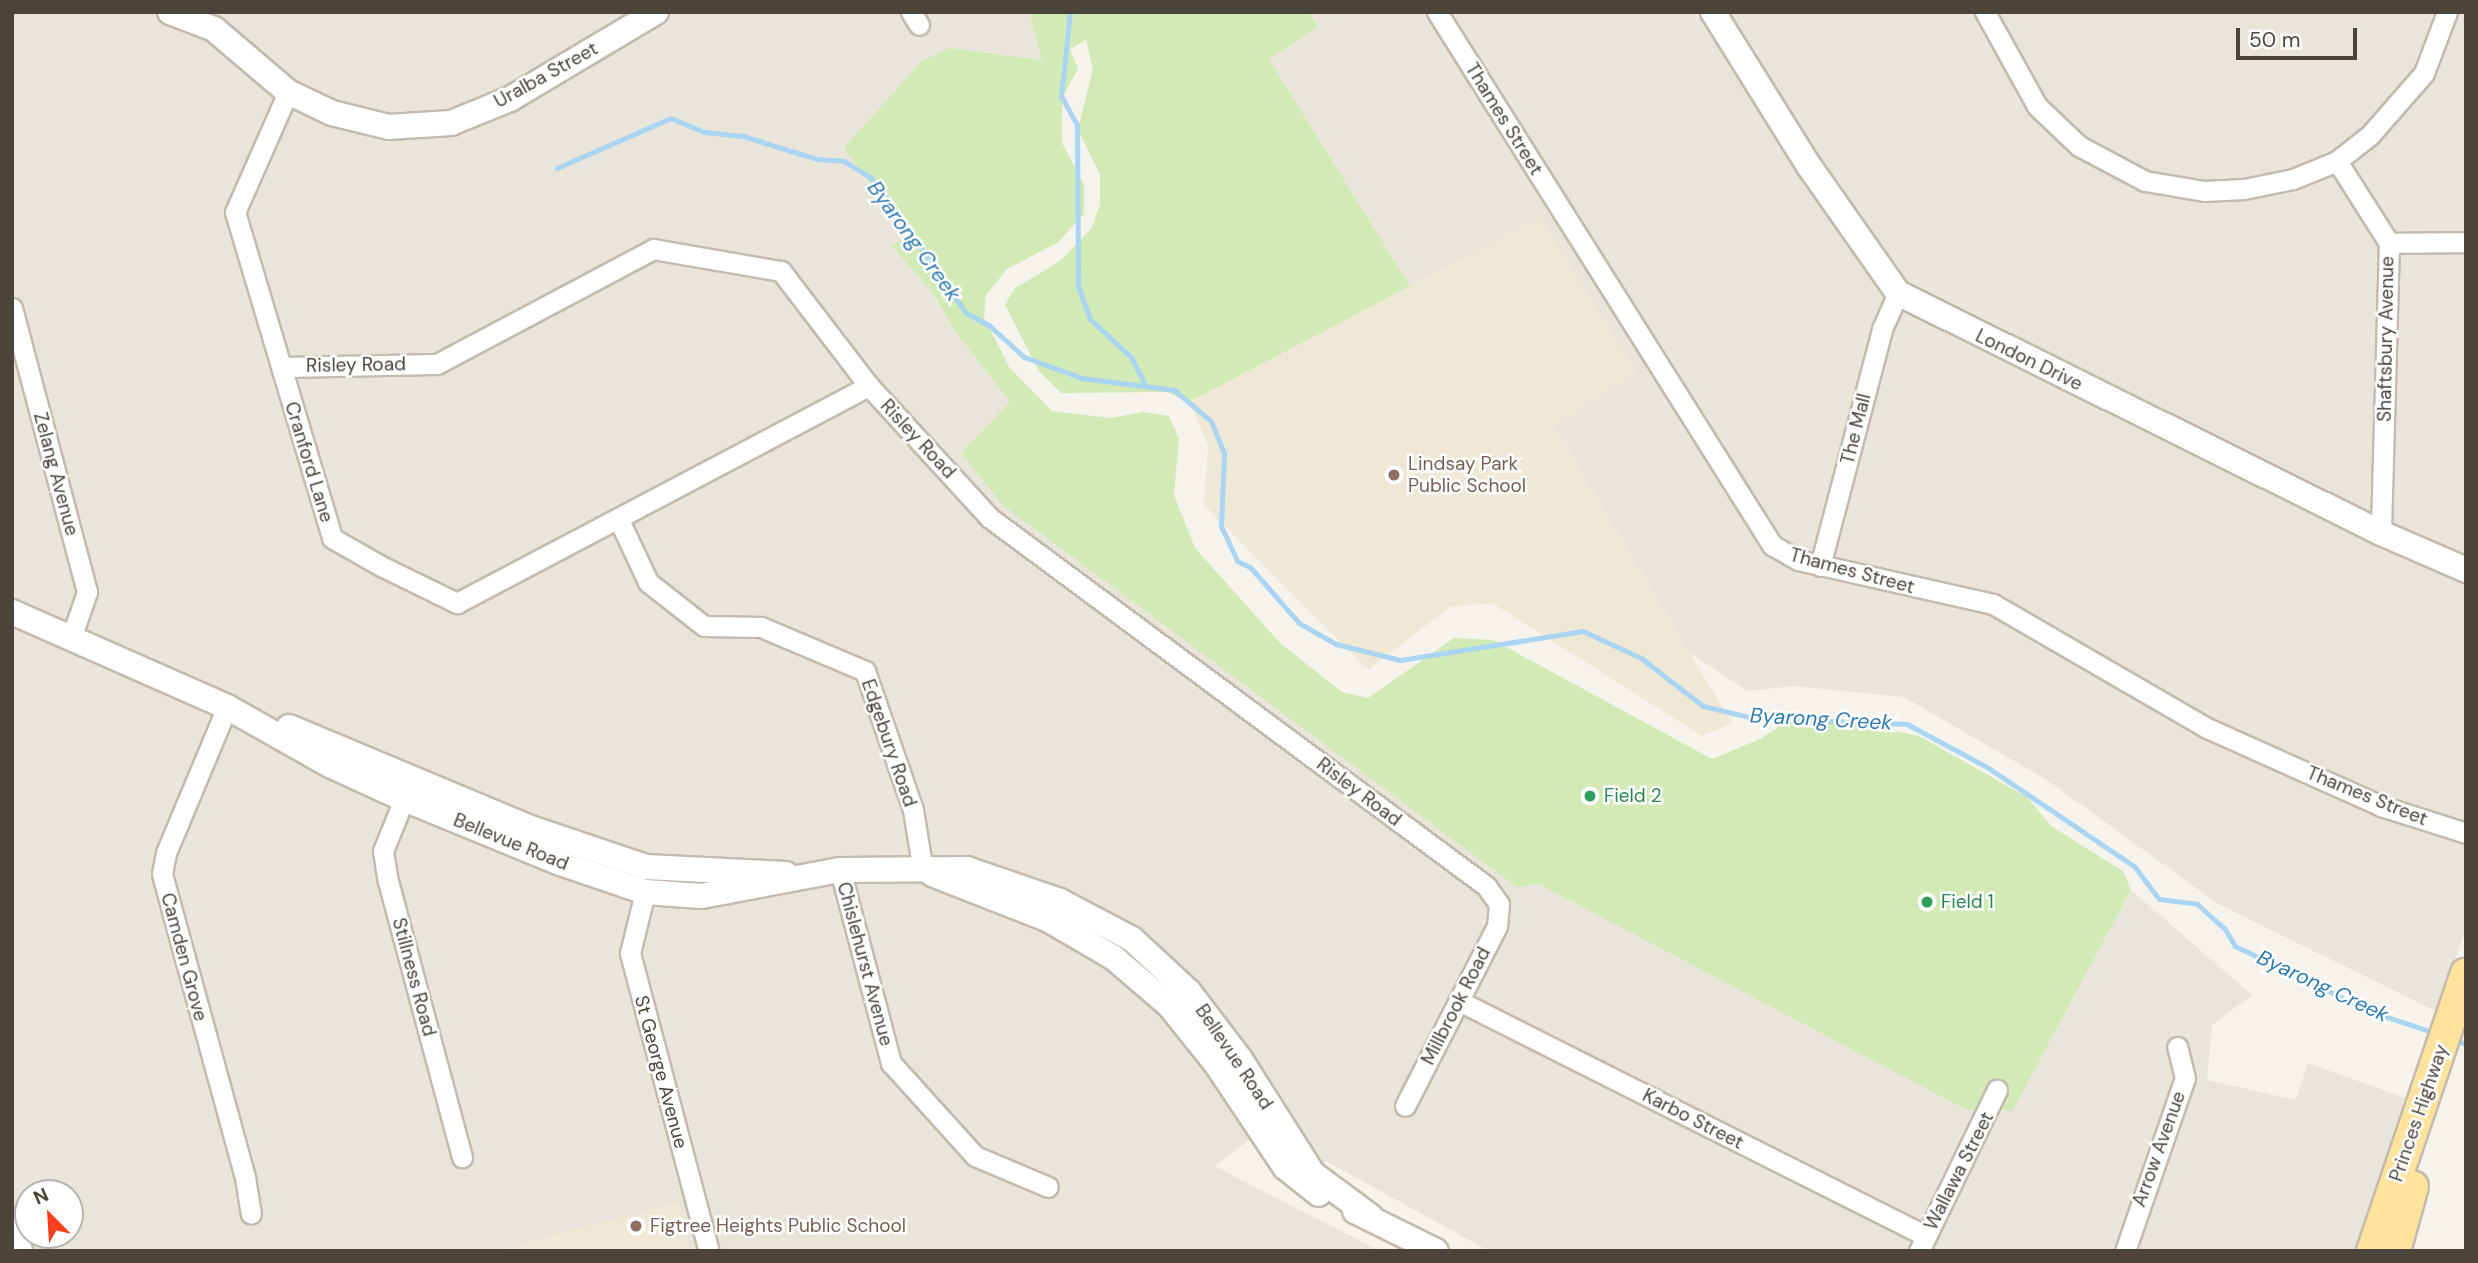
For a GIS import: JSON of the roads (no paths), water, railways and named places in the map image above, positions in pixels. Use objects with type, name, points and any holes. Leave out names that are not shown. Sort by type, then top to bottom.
[{"type":"main road","name":"Princes Highway","points":[[2372,1251],[2461,1021],[2466,974]]},
{"type":"main road","name":"Princes Highway","points":[[2395,1251],[2444,1065]]},
{"type":"street","name":"Uralba Street","points":[[170,12],[214,29],[288,92],[332,113],[389,127],[451,123],[510,99],[656,12]]},
{"type":"street","name":"Thames Street","points":[[1437,12],[1764,536],[1782,553],[1821,566],[1993,604],[2207,728],[2382,806],[2466,833]]},
{"type":"street","name":"London Drive","points":[[1713,12],[1809,166],[1898,293],[2381,533],[2466,570]]},
{"type":"street","points":[[1985,12],[2038,106],[2079,146],[2146,181],[2204,191],[2244,189],[2293,179],[2337,161],[2378,127],[2424,73],[2447,12]]},
{"type":"street","name":"Cranford Lane","points":[[288,92],[235,212],[332,538],[457,603],[869,386]]},
{"type":"street","name":"Shaftsbury Avenue","points":[[2337,161],[2389,243],[2381,533]]},
{"type":"street","points":[[2389,243],[2466,242]]},
{"type":"street","name":"Risley Road","points":[[281,367],[436,364],[653,248],[781,271],[869,386],[990,518],[1486,886],[1499,904]]},
{"type":"street","name":"The Mall","points":[[1821,566],[1882,329],[1898,293]]},
{"type":"street","name":"Zelang Avenue","points":[[12,308],[87,593],[71,638]]},
{"type":"street","name":"Edgebury Road","points":[[619,520],[648,582],[704,626],[761,627],[865,671],[913,810],[923,870]]},
{"type":"street","name":"Bellevue Road","points":[[12,612],[234,711],[330,765],[404,799],[560,863],[645,892],[702,896],[758,889],[799,876],[841,870],[967,869],[1060,901],[1132,939],[1189,992],[1240,1059],[1313,1174],[1370,1216],[1436,1251]]},
{"type":"street","name":"Bellevue Road","points":[[234,711],[272,720],[528,827],[646,867],[799,876]]},
{"type":"street","name":"Camden Grove","points":[[234,711],[166,853],[162,874],[245,1177],[251,1214]]},
{"type":"street","name":"Stillness Road","points":[[404,799],[383,850],[388,881],[462,1157]]},
{"type":"street","name":"Chislehurst Avenue","points":[[841,870],[891,1063],[975,1156],[1048,1187]]},
{"type":"street","name":"St George Avenue","points":[[645,892],[630,953],[709,1251]]},
{"type":"street","name":"Millbrook Road","points":[[1405,1106],[1497,926],[1499,904]]},
{"type":"street","name":"Karbo Street","points":[[1459,1001],[1922,1243]]},
{"type":"street","name":"Arrow Avenue","points":[[2125,1251],[2185,1078],[2177,1047]]},
{"type":"street","name":"Wallawa Street","points":[[1922,1243],[1997,1090]]},
{"type":"street","points":[[12,1222],[20,1251]]},
{"type":"waterway","name":"Byarong Creek","points":[[1070,12],[1061,96],[1077,125],[1078,286],[1090,319],[1131,357],[1145,384]]},
{"type":"waterway","name":"Byarong Creek","points":[[557,168],[671,118],[704,132],[743,136],[817,159],[844,161],[870,177],[966,313],[990,326],[1024,357],[1082,378],[1174,390],[1211,421],[1224,454],[1221,526],[1237,561],[1250,567],[1299,623],[1336,644],[1400,660],[1583,631],[1641,658],[1703,706],[1753,718],[1907,724],[1987,767],[2134,866],[2159,899],[2197,904],[2225,929],[2235,946],[2372,1012],[2435,1033]]},
{"type":"waterway","name":"Byarong Creek","points":[[2454,1040],[2466,1044]]},
{"type":"place","name":"Lindsay Park Public School","points":[[1394,475]]},
{"type":"place","name":"Field 2","points":[[1590,796]]},
{"type":"place","name":"Field 1","points":[[1927,902]]},
{"type":"place","name":"Figtree Heights Public School","points":[[636,1226]]}]
